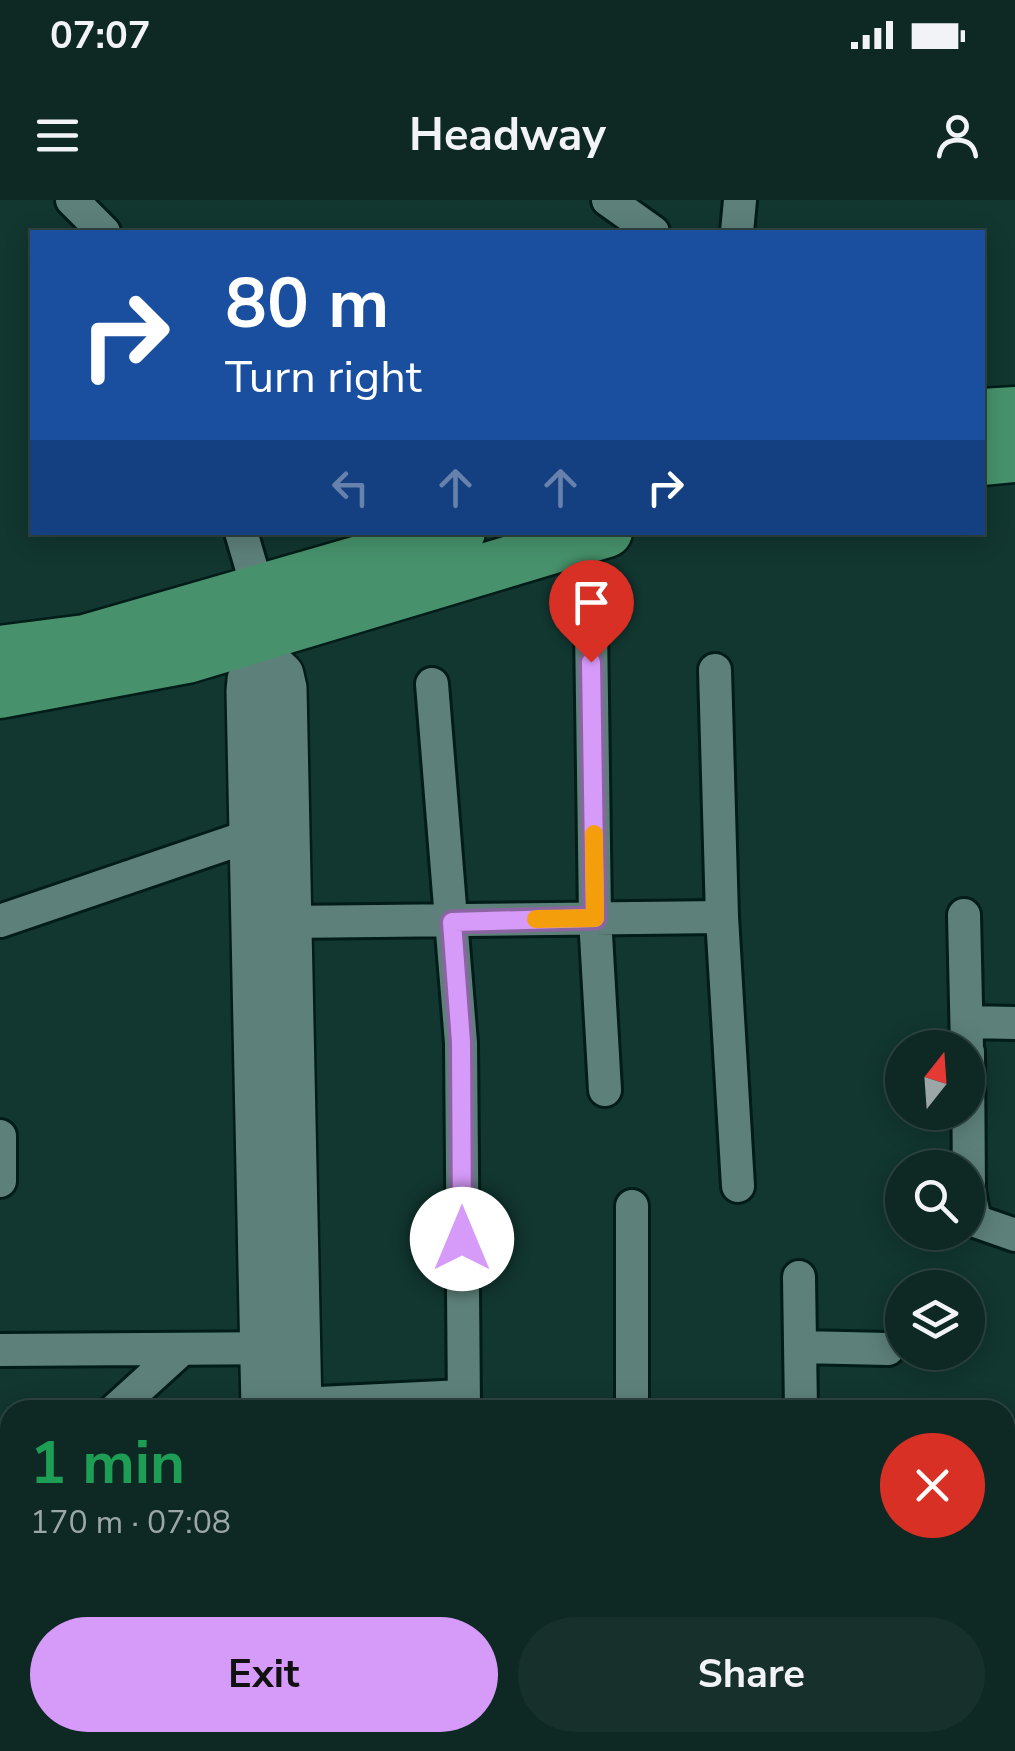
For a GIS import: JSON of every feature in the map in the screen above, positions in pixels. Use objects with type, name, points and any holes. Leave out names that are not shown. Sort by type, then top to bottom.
[{"type":"main road","points":[[985,414],[1015,412]]},
{"type":"main road","points":[[985,460],[1015,457]]},
{"type":"main road","points":[[0,693],[187,658],[262,629],[454,535]]},
{"type":"main road","points":[[0,651],[85,640],[262,629],[597,535]]},
{"type":"street","points":[[72,200],[102,230]]},
{"type":"street","points":[[608,200],[649,230]]},
{"type":"street","points":[[736,230],[740,200]]},
{"type":"street","points":[[241,535],[262,629],[249,691],[286,922],[280,1348]]},
{"type":"street","points":[[591,626],[595,918],[605,1090]]},
{"type":"street","points":[[715,670],[722,917],[738,1186]]},
{"type":"street","points":[[432,684],[461,1042],[464,1400]]},
{"type":"street","points":[[0,921],[270,829]]},
{"type":"street","points":[[270,829],[282,1400]]},
{"type":"street","points":[[964,915],[967,1030]]},
{"type":"street","points":[[286,922],[722,917]]},
{"type":"street","points":[[985,1034],[1015,1023]]},
{"type":"street","points":[[968,1130],[969,1192],[976,1221],[1015,1235]]},
{"type":"street","points":[[0,1136],[0,1181]]},
{"type":"street","points":[[632,1206],[632,1400]]},
{"type":"street","points":[[799,1276],[801,1400]]},
{"type":"street","points":[[801,1346],[885,1349]]},
{"type":"street","points":[[0,1350],[280,1348]]},
{"type":"street","points":[[126,1400],[181,1350]]},
{"type":"slow traffic","points":[[536,919],[595,918],[594,834]]},
{"type":"route","points":[[462,1239],[461,1042],[452,922],[595,918],[591,662]]}]
